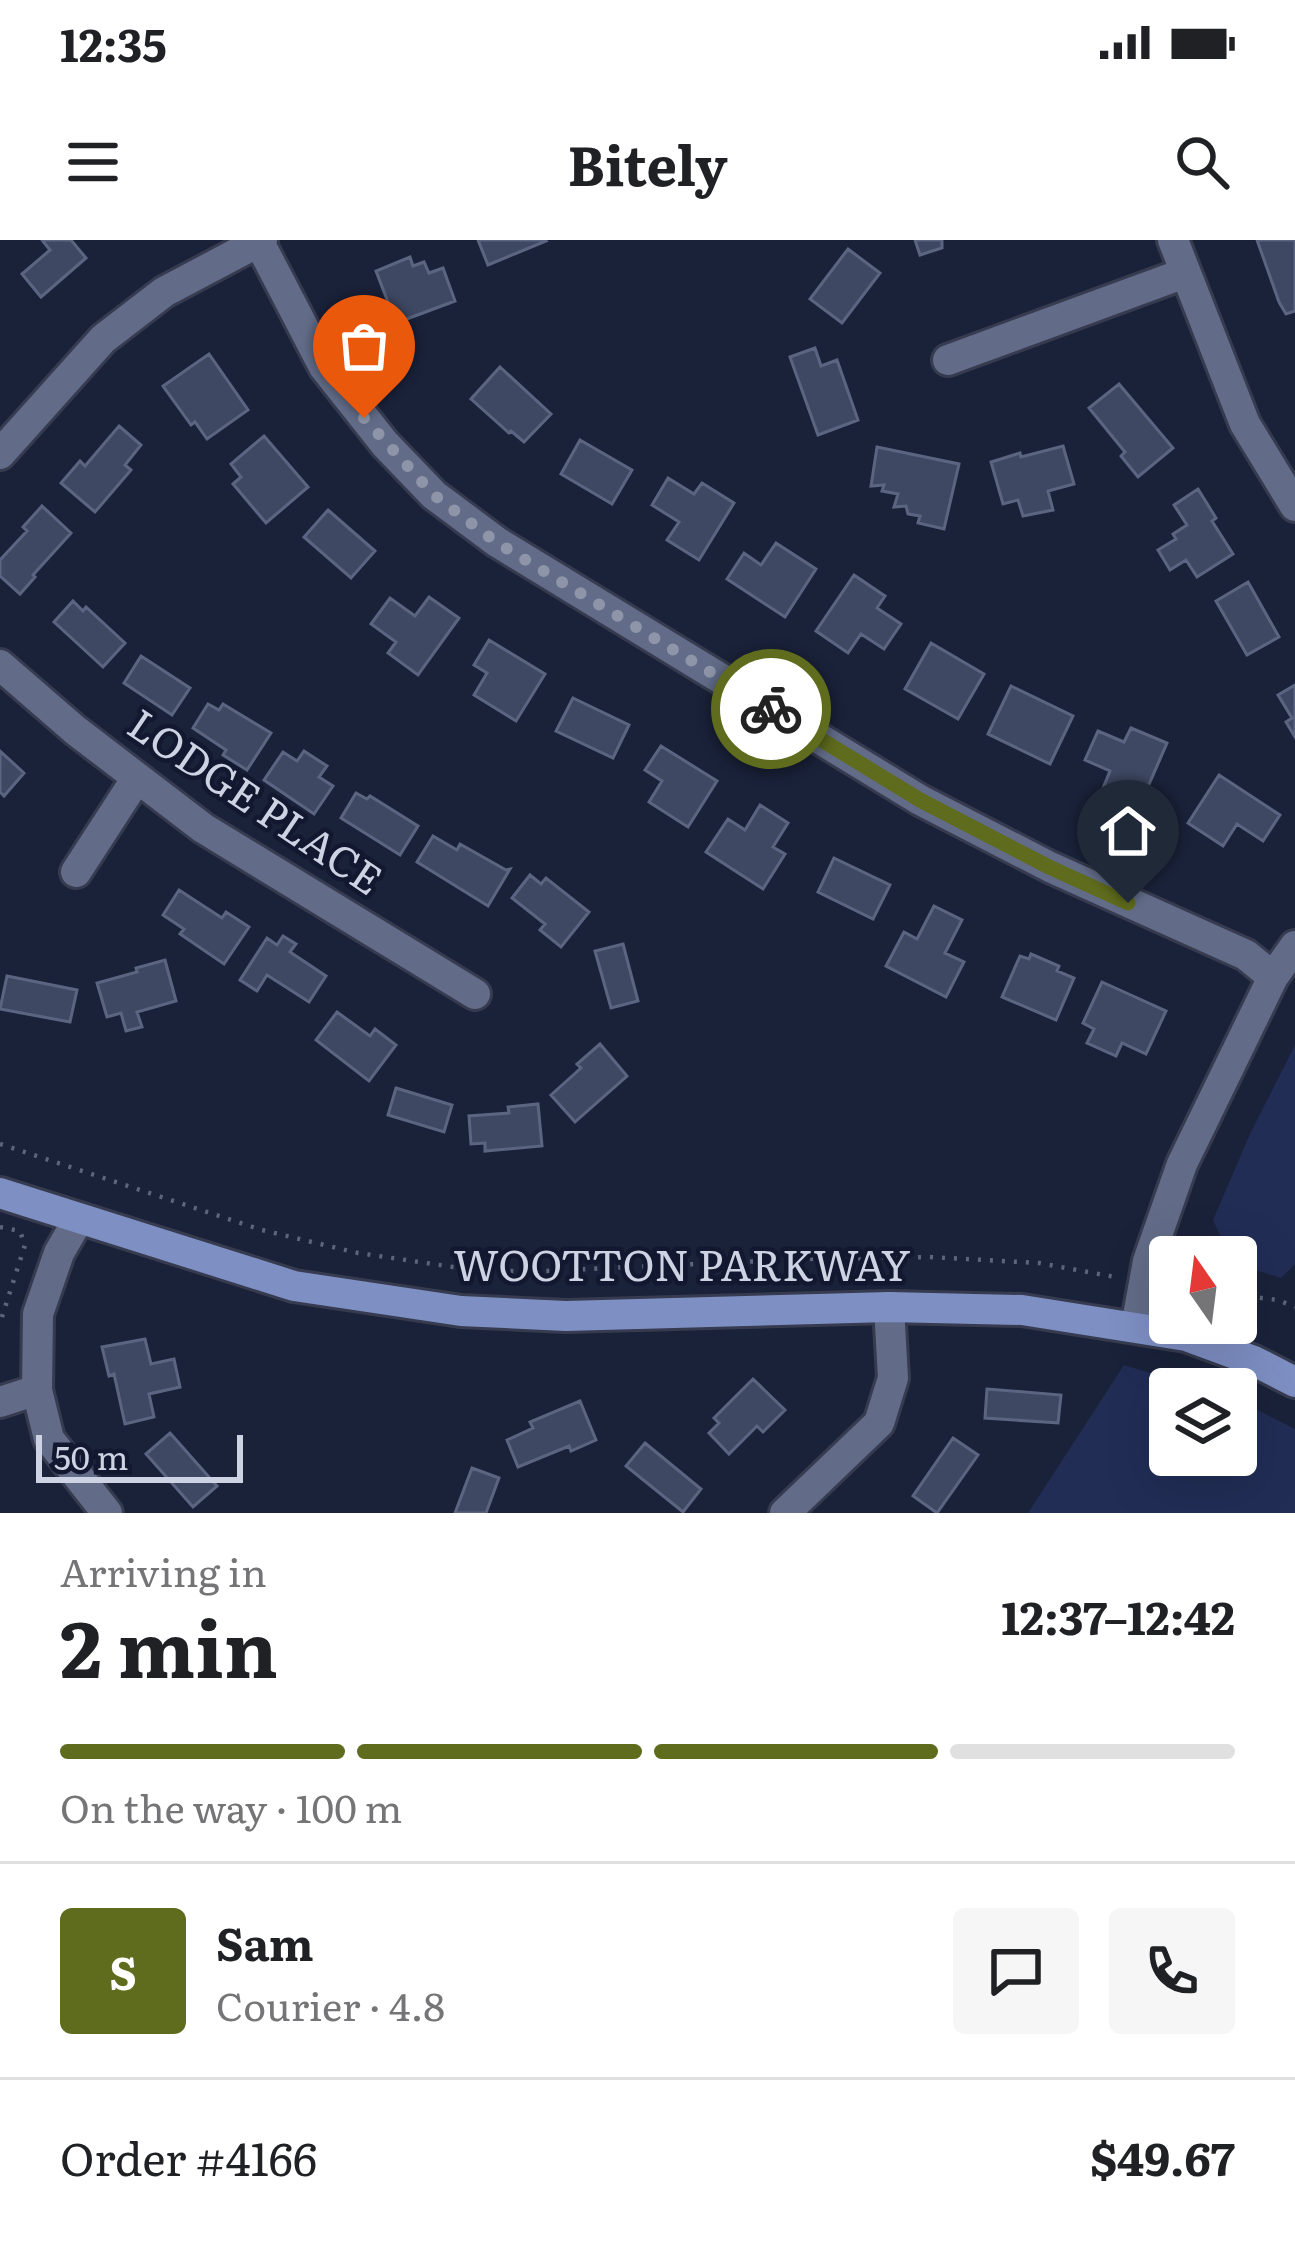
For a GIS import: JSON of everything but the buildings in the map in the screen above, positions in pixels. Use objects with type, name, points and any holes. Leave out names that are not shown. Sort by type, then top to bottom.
[{"type":"main road","name":"WOOTTON PARKWAY","points":[[0,1193],[295,1286],[461,1311],[566,1316],[890,1307],[1022,1310],[1186,1336],[1254,1360],[1295,1382]]},
{"type":"street","points":[[0,454],[103,339],[164,292],[260,240],[324,367],[385,444],[434,495],[496,542],[920,800],[1049,867],[1246,956],[1274,977]]},
{"type":"street","points":[[1173,240],[1245,424],[1295,506]]},
{"type":"street","points":[[948,359],[1185,273]]},
{"type":"street","name":"LODGE PLACE","points":[[0,664],[75,730],[203,828],[475,994]]},
{"type":"street","points":[[76,872],[137,778]]},
{"type":"street","points":[[1136,1327],[1148,1261],[1182,1164],[1274,977],[1295,946]]},
{"type":"street","points":[[78,1220],[59,1253],[38,1314],[37,1390],[49,1439],[107,1513]]},
{"type":"street","points":[[785,1513],[879,1423],[893,1378],[890,1307]]},
{"type":"street","points":[[0,1402],[37,1390]]},
{"type":"path","points":[[0,1144],[262,1230],[358,1253],[453,1267],[523,1272],[929,1257],[1039,1263],[1144,1282]]},
{"type":"path","points":[[0,1227],[20,1231],[26,1245],[0,1323]]},
{"type":"path","points":[[1257,1297],[1295,1307]]},
{"type":"shaded area","points":[[1295,1045],[1295,1264],[1281,1278],[1257,1271],[1257,1236],[1220,1236],[1213,1220]]},
{"type":"shaded area","points":[[1124,1365],[1149,1373],[1149,1476],[1257,1476],[1257,1410],[1295,1429],[1295,1513],[1028,1513]]},
{"type":"way so far","points":[[364,418],[434,495],[496,542],[771,709]]},
{"type":"route","points":[[771,709],[920,800],[1128,903]]}]
